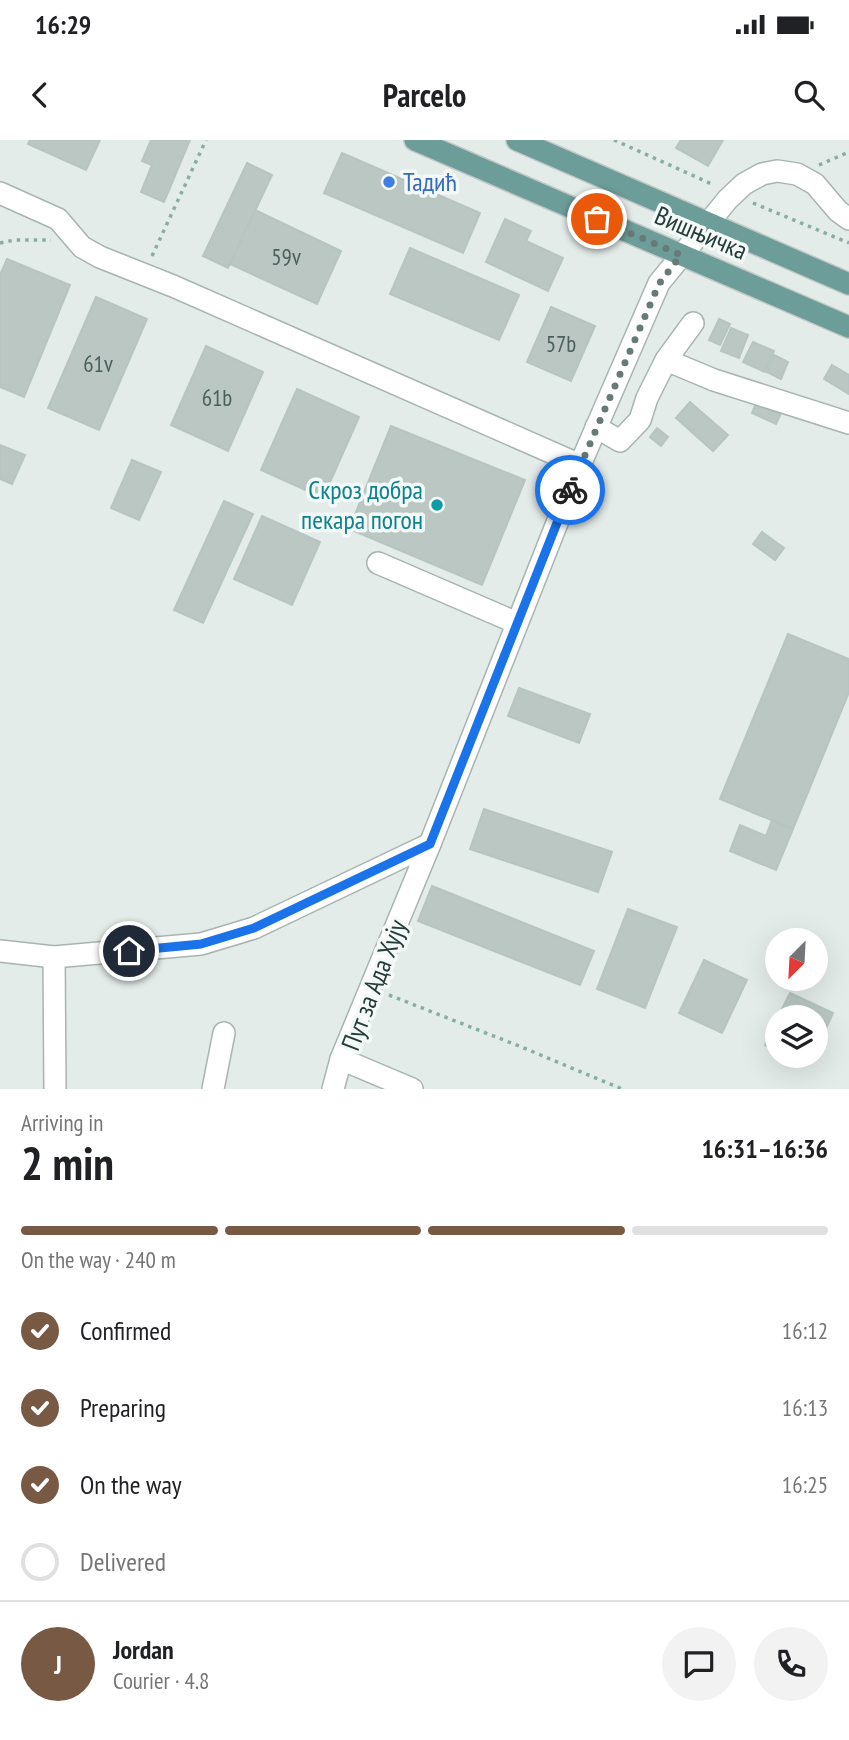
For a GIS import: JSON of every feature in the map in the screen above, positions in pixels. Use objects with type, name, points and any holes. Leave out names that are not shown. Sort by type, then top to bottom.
[{"type":"main road","name":"Вишњичка","points":[[415,140],[849,327]]},
{"type":"main road","name":"Вишњичка","points":[[527,142],[849,284]]},
{"type":"lane","name":"Пут за Ада Хују","points":[[412,1089],[341,1059],[430,844],[580,465],[659,284],[707,222],[744,184],[762,174],[777,171],[797,174]]},
{"type":"lane","points":[[797,174],[815,184],[838,211],[849,219]]},
{"type":"lane","points":[[0,193],[58,219],[88,251],[580,465]]},
{"type":"lane","points":[[596,427],[620,441],[640,420],[652,386],[666,360],[693,323]]},
{"type":"lane","points":[[666,360],[714,380],[849,423]]},
{"type":"lane","points":[[378,563],[517,623]]},
{"type":"lane","points":[[0,951],[54,957],[201,944],[254,928],[430,844]]},
{"type":"lane","points":[[54,957],[55,1089]]},
{"type":"lane","points":[[213,1089],[224,1033]]},
{"type":"lane","points":[[333,1089],[341,1059]]},
{"type":"path","points":[[144,274],[206,140]]},
{"type":"path","points":[[797,174],[849,152]]},
{"type":"path","points":[[0,243],[15,240],[78,242]]},
{"type":"path","points":[[370,988],[622,1089]]},
{"type":"building","points":[[30,140],[100,140],[86,170],[28,144]]},
{"type":"building","points":[[151,140],[190,140],[164,202],[141,192],[152,165],[142,161]]},
{"type":"building","points":[[681,140],[723,140],[708,166],[676,148]]},
{"type":"building","points":[[342,153],[480,213],[463,253],[324,193]]},
{"type":"building","points":[[247,163],[272,175],[228,268],[203,256]]},
{"type":"building","points":[[255,210],[341,251],[317,304],[230,264]]},
{"type":"building","points":[[505,219],[531,231],[526,241],[563,258],[548,291],[486,262]]},
{"type":"building","points":[[410,248],[519,295],[499,340],[390,294]]},
{"type":"building","points":[[7,259],[70,285],[24,397],[0,387],[0,275]]},
{"type":"building","points":[[96,297],[147,319],[99,430],[48,408]]},
{"type":"building","points":[[551,307],[595,326],[571,381],[527,362]]},
{"type":"building","points":[[719,319],[730,324],[720,345],[709,340]]},
{"type":"building","points":[[731,328],[748,335],[739,358],[721,351]]},
{"type":"building","points":[[753,342],[774,351],[765,372],[743,362]]},
{"type":"building","points":[[206,346],[263,372],[228,451],[171,425]]},
{"type":"building","points":[[774,355],[788,362],[781,379],[767,372]]},
{"type":"building","points":[[832,365],[849,375],[849,394],[824,379]]},
{"type":"building","points":[[297,389],[359,417],[323,498],[261,470]]},
{"type":"building","points":[[759,396],[784,407],[776,424],[752,413]]},
{"type":"building","points":[[690,402],[728,435],[713,451],[676,418]]},
{"type":"building","name":"Скроз добра пекара погон","points":[[391,426],[525,480],[482,585],[349,529]]},
{"type":"building","points":[[657,428],[668,437],[661,446],[650,437]]},
{"type":"building","points":[[0,445],[25,455],[12,484],[0,479]]},
{"type":"building","points":[[132,460],[161,472],[139,520],[111,508]]},
{"type":"building","points":[[224,501],[253,514],[203,623],[174,610]]},
{"type":"building","points":[[262,516],[320,542],[292,605],[234,579]]},
{"type":"building","points":[[762,532],[784,548],[775,560],[753,544]]},
{"type":"building","points":[[788,634],[849,659],[849,692],[793,829],[720,799]]},
{"type":"building","points":[[519,688],[590,714],[579,743],[508,716]]},
{"type":"building","points":[[484,809],[612,852],[598,892],[470,849]]},
{"type":"building","points":[[772,820],[793,829],[776,870],[730,851],[740,825],[766,836]]},
{"type":"building","points":[[432,886],[594,951],[580,985],[418,921]]},
{"type":"building","points":[[628,909],[677,927],[645,1008],[597,989]]},
{"type":"building","points":[[704,960],[747,980],[722,1033],[679,1013]]},
{"type":"building","points":[[790,993],[816,1005],[784,1005]]},
{"type":"building","points":[[828,1011],[833,1013],[828,1024]]},
{"type":"way so far","points":[[570,490],[659,284],[681,255],[597,219]]},
{"type":"place","name":"Тадић","points":[[389,182]]},
{"type":"place","name":"Скроз добра пекара погон","points":[[437,505]]},
{"type":"route","points":[[129,951],[201,944],[254,928],[430,844],[570,490]]}]
